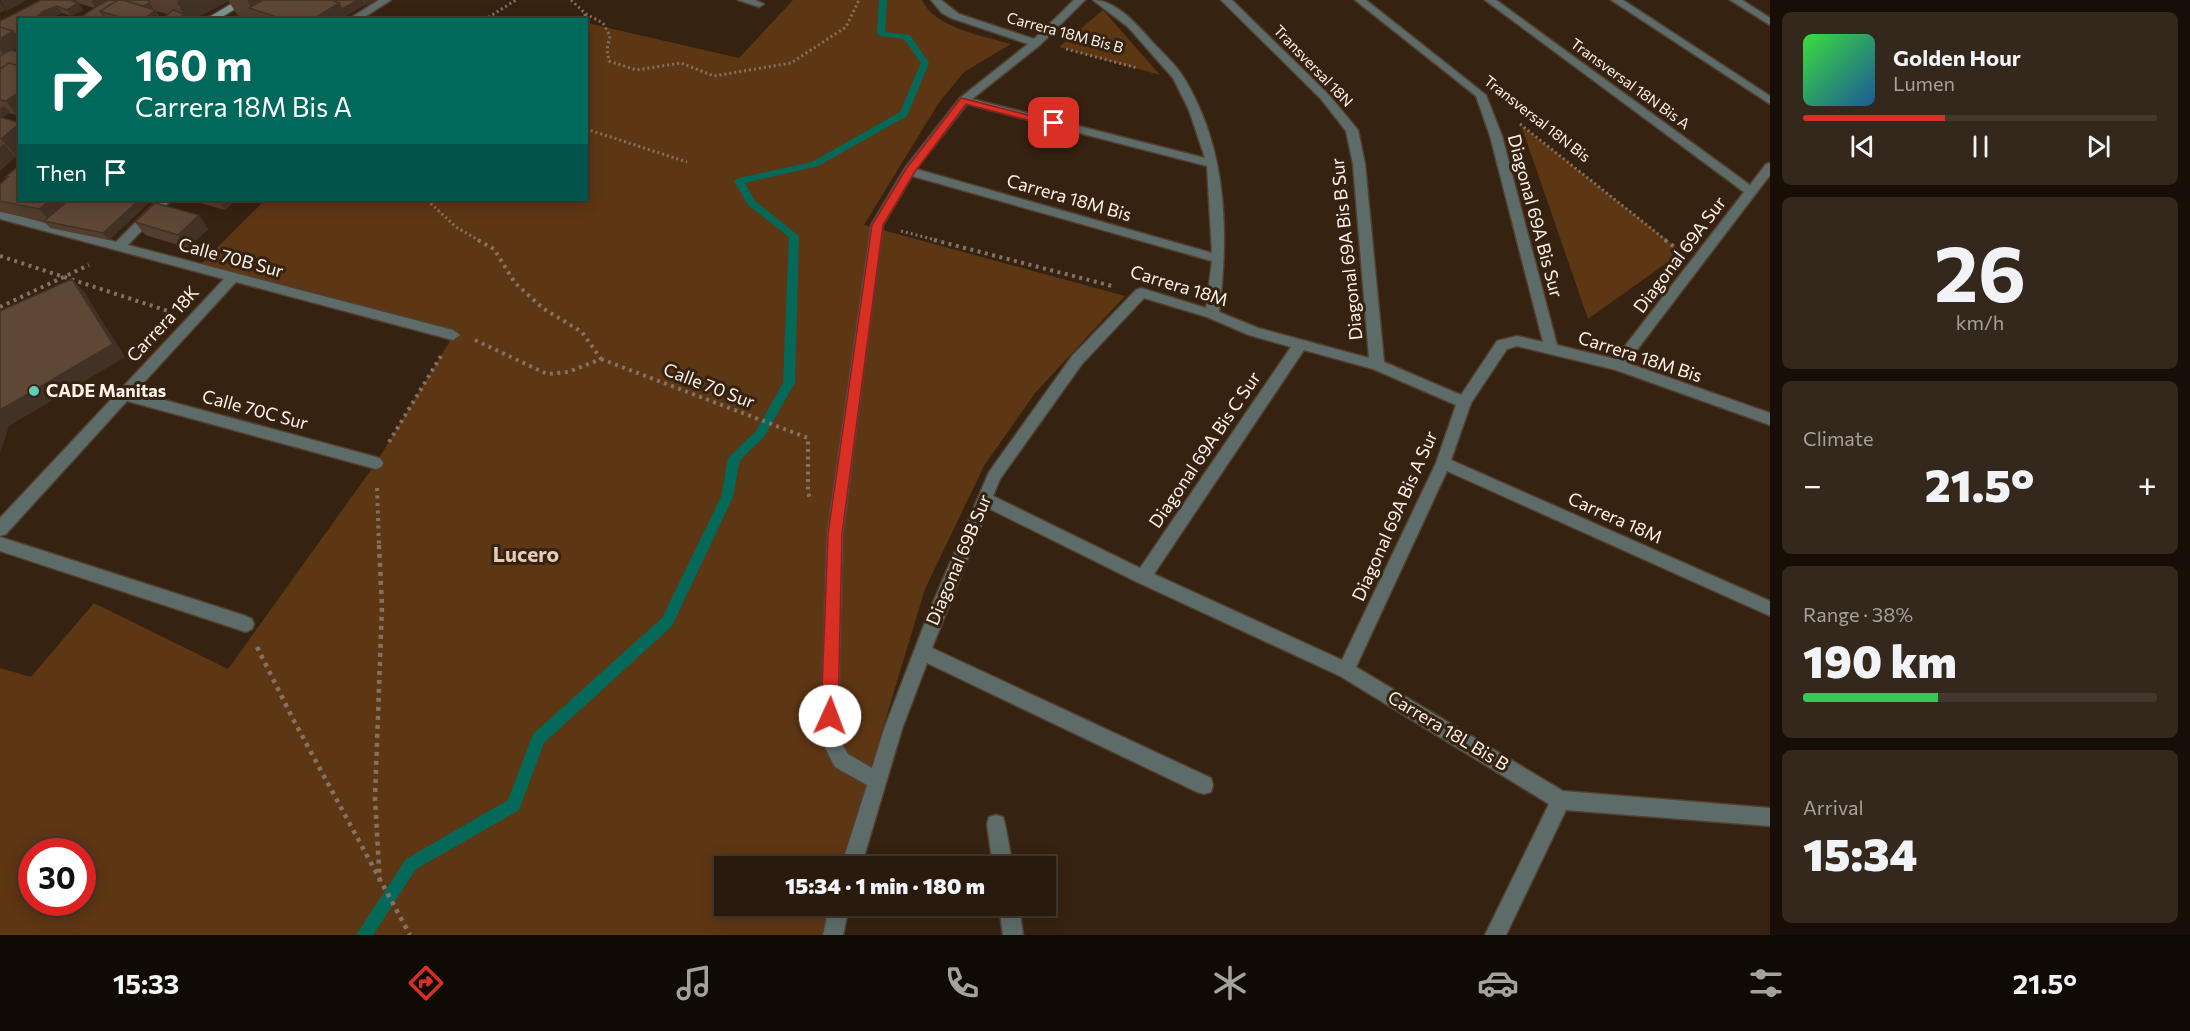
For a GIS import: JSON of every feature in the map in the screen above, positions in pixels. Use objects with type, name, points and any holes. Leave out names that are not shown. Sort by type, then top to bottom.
[{"type":"street","points":[[216,18],[245,0]]},
{"type":"street","points":[[355,18],[386,0]]},
{"type":"street","points":[[743,0],[759,4]]},
{"type":"street","name":"Carrera 18M Bis B","points":[[936,0],[946,11],[1036,43]]},
{"type":"street","points":[[876,780],[842,763],[834,753],[829,738],[835,534],[877,225],[909,171],[964,100],[1036,43],[1080,0]]},
{"type":"street","points":[[1098,0],[1132,24],[1178,77],[1195,110],[1213,164],[1219,259],[1212,314]]},
{"type":"street","name":"Transversal 18N","points":[[1226,0],[1325,97],[1352,129]]},
{"type":"street","name":"Transversal 18N Bis","points":[[1360,0],[1481,95]]},
{"type":"street","name":"Transversal 18N Bis A","points":[[1490,0],[1751,191]]},
{"type":"street","points":[[1616,0],[1770,101]]},
{"type":"street","points":[[1735,0],[1770,22]]},
{"type":"street","name":"Diagonal 69A Bis Sur","points":[[1481,95],[1496,136],[1551,348]]},
{"type":"street","points":[[964,100],[1213,164]]},
{"type":"street","name":"Diagonal 69A Bis B Sur","points":[[1352,129],[1359,164],[1377,365]]},
{"type":"street","name":"Diagonal 69A Sur","points":[[1618,365],[1770,167]]},
{"type":"street","name":"Carrera 18M Bis","points":[[909,171],[1219,259]]},
{"type":"street","points":[[118,247],[164,201]]},
{"type":"street","name":"Calle 70B Sur","points":[[0,215],[453,335]]},
{"type":"street","name":"Carrera 18K","points":[[0,529],[233,277]]},
{"type":"street","name":"Carrera 18M","points":[[1141,293],[1212,314],[1254,332],[1377,365],[1464,402]]},
{"type":"street","name":"Diagonal 69B Sur","points":[[854,856],[876,780],[921,652],[994,476],[1077,360],[1141,293]]},
{"type":"street","name":"Carrera 18M Bis","points":[[1499,349],[1511,341],[1517,341],[1618,365],[1770,419]]},
{"type":"street","name":"Diagonal 69A Bis C Sur","points":[[1143,577],[1300,345]]},
{"type":"street","name":"Diagonal 69A Bis A Sur","points":[[1346,670],[1443,463],[1464,402],[1499,349]]},
{"type":"street","name":"Calle 70C Sur","points":[[124,395],[376,463]]},
{"type":"street","name":"Carrera 18M","points":[[1443,463],[1770,609]]},
{"type":"street","name":"Carrera 18L Bis B","points":[[985,499],[1143,577],[1346,670],[1561,800],[1770,817]]},
{"type":"street","points":[[0,544],[246,624]]},
{"type":"street","points":[[921,652],[1204,785]]},
{"type":"street","points":[[1495,935],[1561,800]]},
{"type":"street","points":[[996,824],[1001,856]]},
{"type":"street","points":[[832,935],[837,916]]},
{"type":"street","points":[[1010,916],[1013,935]]},
{"type":"path","points":[[487,18],[516,0]]},
{"type":"path","points":[[571,0],[586,14],[603,23],[610,36],[607,50],[609,61],[636,70],[681,63],[714,76],[791,63],[846,27],[859,0]]},
{"type":"path","points":[[583,18],[586,14]]},
{"type":"path","name":"Carrera 18M Bis B","points":[[1036,43],[1178,77]]},
{"type":"path","name":"Transversal 18N Bis","points":[[1481,95],[1695,264]]},
{"type":"path","points":[[588,130],[687,162]]},
{"type":"path","points":[[380,886],[375,798],[381,606],[376,463],[453,335],[490,344],[548,374],[565,373],[601,359],[582,332],[544,309],[515,283],[494,249],[456,227],[428,201]]},
{"type":"path","name":"Carrera 18M","points":[[877,225],[1141,293]]},
{"type":"path","points":[[0,307],[80,270],[118,247]]},
{"type":"path","points":[[0,256],[194,320]]},
{"type":"path","name":"Calle 70 Sur","points":[[601,359],[808,438]]},
{"type":"path","points":[[246,624],[281,702],[332,791],[380,886],[410,935]]},
{"type":"shaded area","points":[[793,0],[922,0],[928,10],[948,24],[1011,44],[964,72],[938,104],[864,225],[1125,296],[1035,393],[984,466],[925,589],[844,856],[714,856],[714,916],[827,916],[822,935],[0,935],[0,668],[31,677],[94,603],[228,669],[376,463],[453,336],[197,268],[264,201],[588,201],[588,23],[739,58]]},
{"type":"shaded area","points":[[1103,10],[1160,75],[1059,47]]},
{"type":"shaded area","points":[[1521,125],[1682,252],[1588,319]]},
{"type":"building","points":[[41,0],[70,0],[78,3],[67,10],[57,6],[35,18],[18,18],[18,37],[13,31],[0,27],[0,21]]},
{"type":"building","points":[[108,0],[118,0],[100,11],[105,18],[80,18]]},
{"type":"building","points":[[118,0],[155,10],[145,18],[123,18],[100,11]]},
{"type":"building","points":[[123,0],[148,0],[150,3],[143,6]]},
{"type":"building","points":[[263,0],[331,0],[339,3],[315,18],[280,18],[249,8]]},
{"type":"building","points":[[331,0],[358,0],[342,9],[339,3]]},
{"type":"building","points":[[173,10],[184,14],[179,18],[163,18]]},
{"type":"building","points":[[0,27],[13,31],[0,39]]},
{"type":"building","points":[[10,50],[18,52],[18,65],[9,63],[0,69],[0,56]]},
{"type":"building","points":[[9,63],[18,65],[18,93],[6,101],[0,100],[0,69]]},
{"type":"building","points":[[0,117],[18,122],[18,125],[0,138]]},
{"type":"building","points":[[18,167],[18,201],[49,201],[39,209],[0,201],[0,184],[8,177],[5,177]]},
{"type":"building","points":[[68,201],[138,201],[103,233],[44,221]]},
{"type":"building","points":[[155,203],[199,215],[178,235],[135,222]]},
{"type":"building","name":"CADE Manitas","points":[[72,279],[113,344],[0,410],[0,311]]},
{"type":"waterway","points":[[364,935],[411,864],[514,805],[538,739],[667,622],[727,497],[734,458],[760,434],[789,383],[794,236],[751,203],[739,181],[815,164],[904,114],[925,63],[907,37],[881,34],[883,0]]},
{"type":"place","name":"CADE Manitas","points":[[34,391]]},
{"type":"district","name":"Lucero","points":[[526,555]]},
{"type":"route","points":[[830,716],[835,534],[877,225],[909,171],[964,100],[1054,123]]}]
